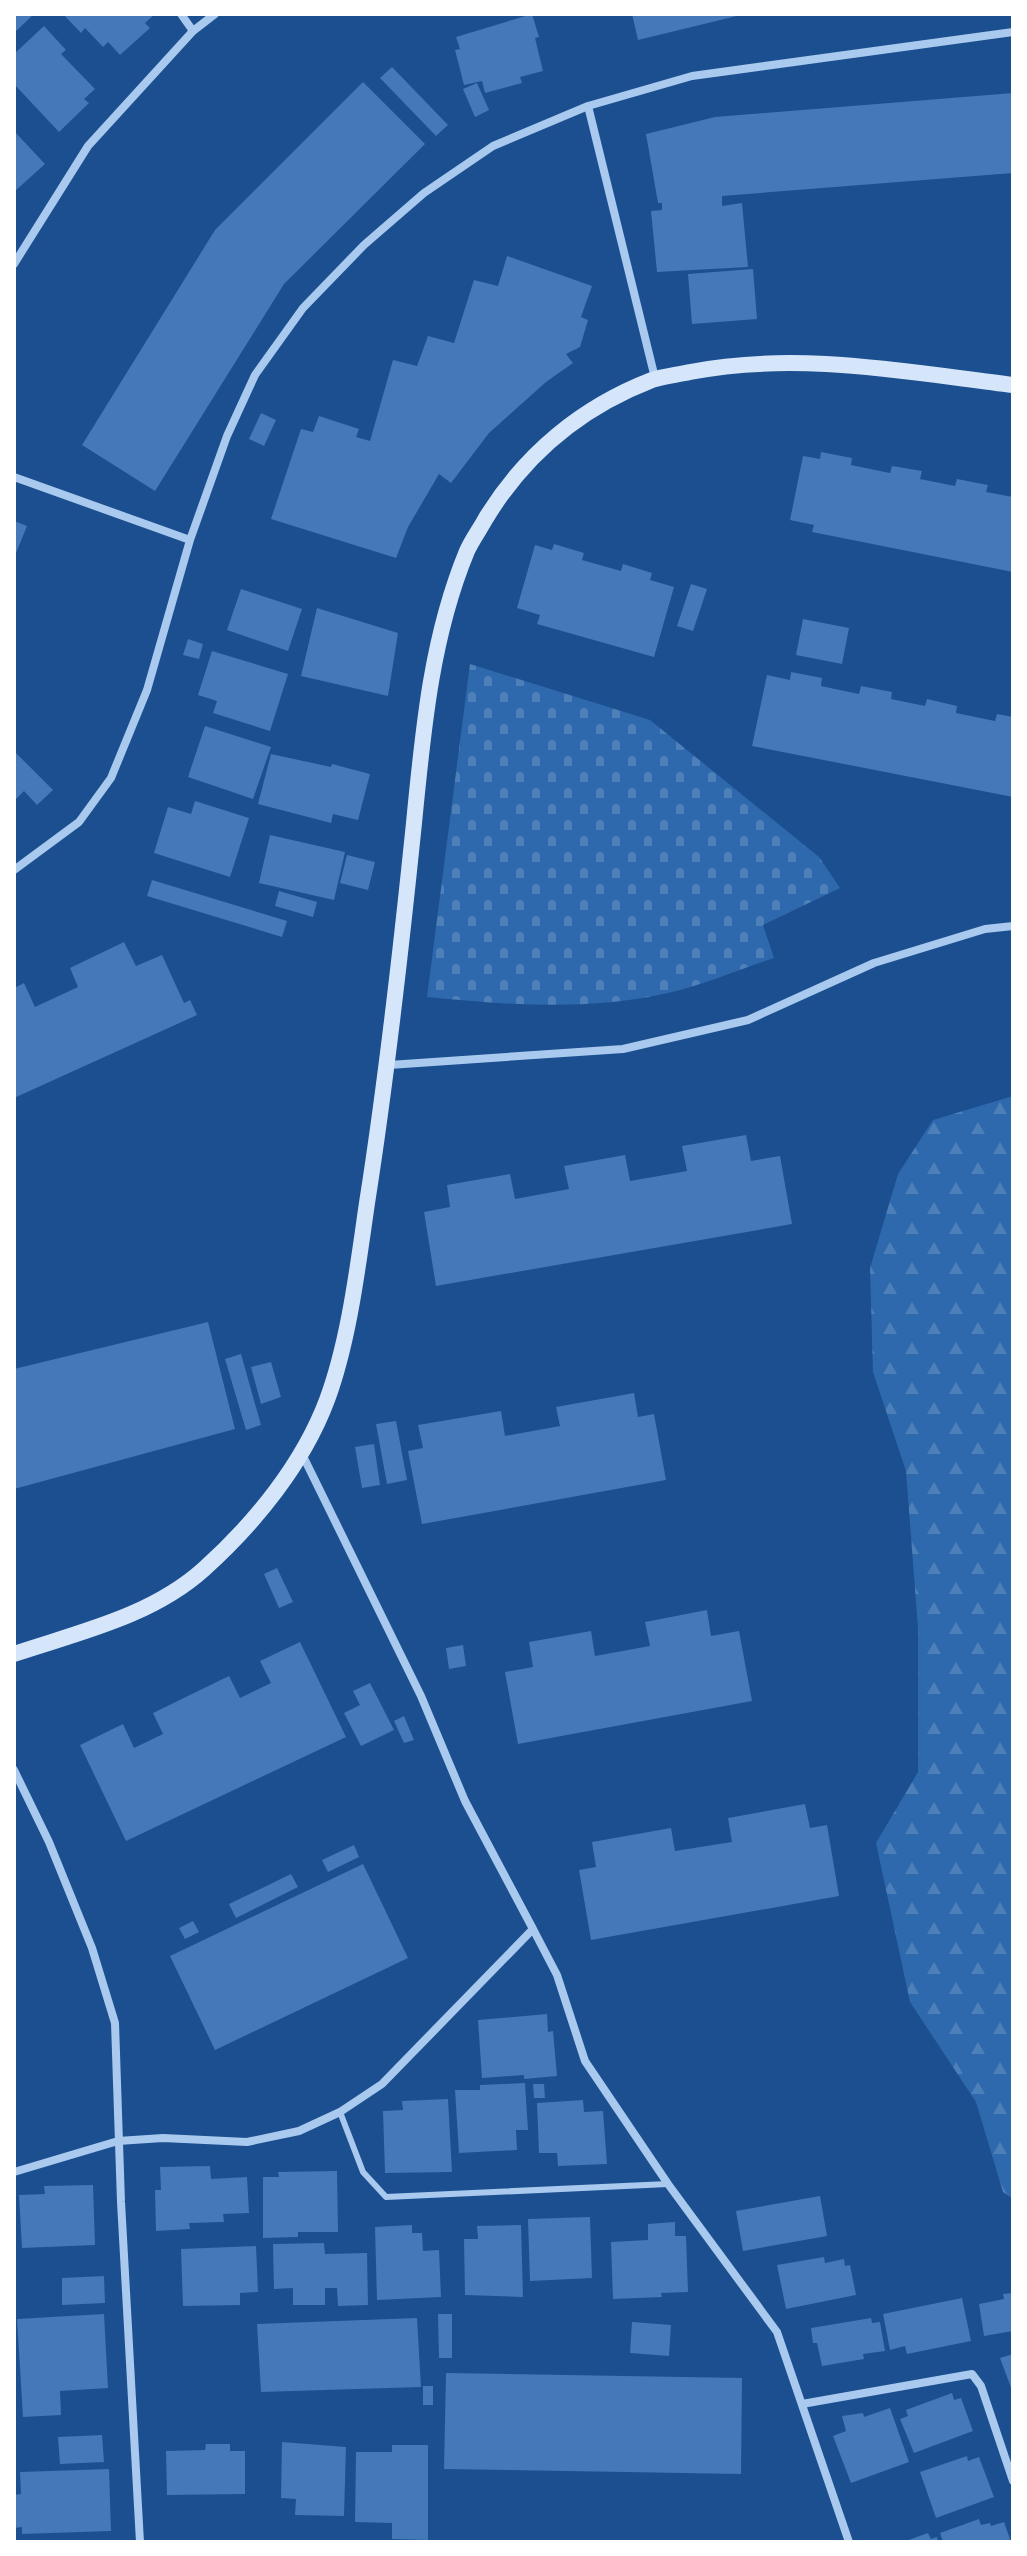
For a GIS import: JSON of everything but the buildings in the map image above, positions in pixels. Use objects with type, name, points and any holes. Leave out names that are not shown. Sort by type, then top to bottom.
[{"type":"street","points":[[181,14],[193,31]]},
{"type":"street","points":[[14,264],[88,146],[193,31],[215,14]]},
{"type":"street","points":[[14,870],[79,822],[111,778],[147,690],[190,540],[227,436],[255,375],[303,308],[364,245],[424,193],[493,146],[588,106],[692,76],[1013,32]]},
{"type":"street","points":[[588,106],[655,379]]},
{"type":"street","points":[[14,1654],[141,1612],[202,1572],[269,1500],[302,1453],[327,1399],[342,1344],[362,1238],[389,1065],[427,693],[468,549],[502,491],[538,451],[588,411],[655,379],[760,361],[861,366],[1013,385]]},
{"type":"street","points":[[14,477],[190,540]]},
{"type":"street","points":[[389,1065],[623,1049],[748,1020],[874,963],[985,929],[1013,926]]},
{"type":"street","points":[[302,1453],[421,1696],[465,1801],[557,1975],[585,2061],[668,2184],[777,2332],[849,2542]]},
{"type":"street","points":[[14,1770],[49,1842],[92,1948],[115,2023],[118,2141],[140,2542]]},
{"type":"street","points":[[14,2172],[118,2141],[163,2138],[247,2142],[299,2131],[340,2112],[382,2084],[533,1929]]},
{"type":"street","points":[[802,2404],[972,2374],[981,2386],[1013,2481]]},
{"type":"lane","points":[[340,2112],[363,2172],[386,2197],[668,2184]]},
{"type":"green space","points":[[470,664],[650,720],[819,857],[840,888],[763,925],[774,958],[681,990],[638,999],[548,1005],[427,997]]},
{"type":"green space","points":[[1013,1096],[1013,2199],[1003,2192],[976,2102],[910,2002],[876,1843],[918,1772],[918,1628],[906,1471],[873,1372],[870,1268],[898,1174],[933,1120]]}]
